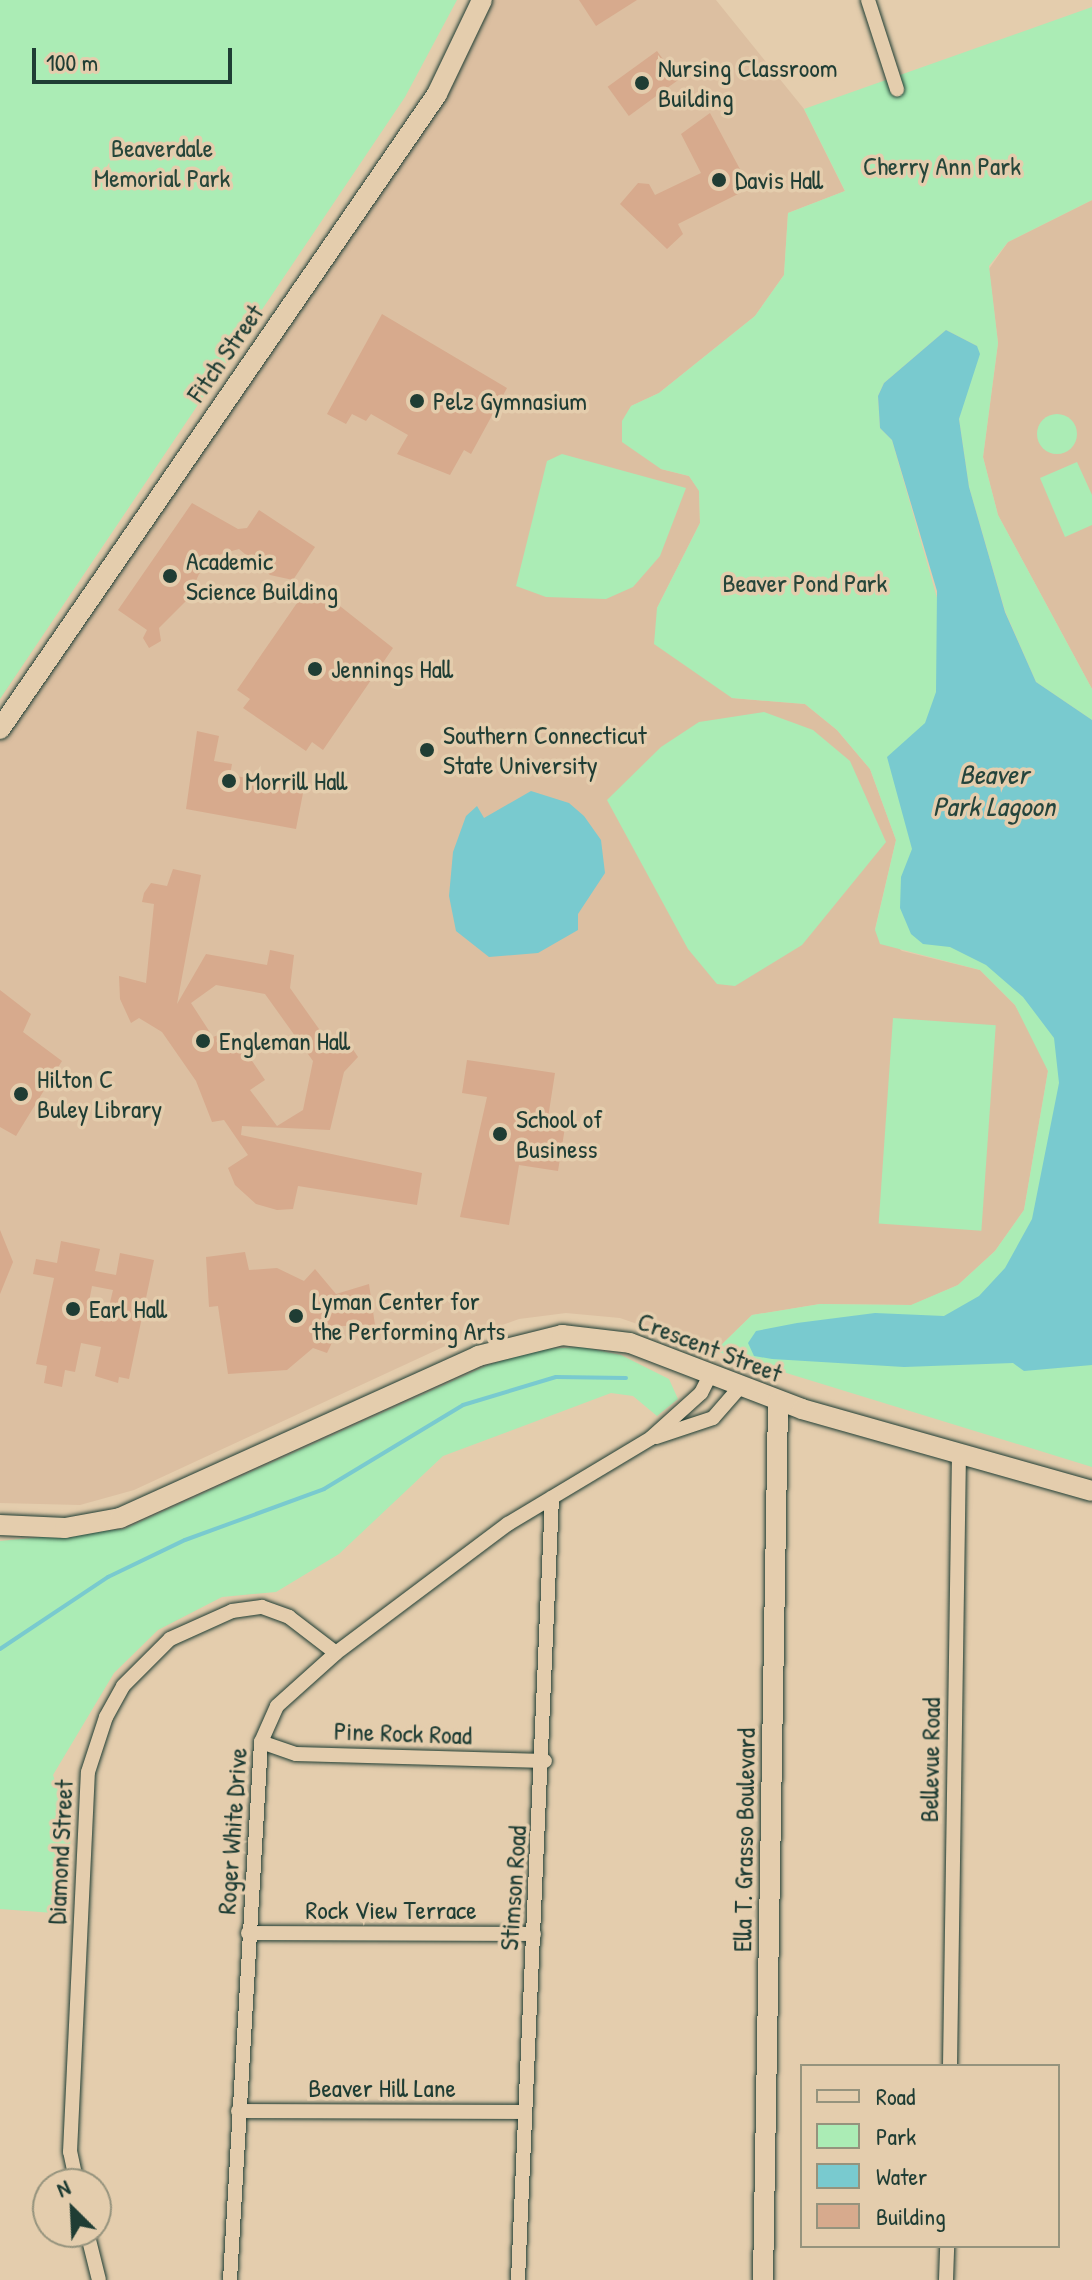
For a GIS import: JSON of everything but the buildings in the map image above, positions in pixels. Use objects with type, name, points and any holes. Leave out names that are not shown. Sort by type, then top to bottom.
[{"type":"main road","name":"Fitch Street","points":[[0,729],[437,94],[482,0]]},
{"type":"main road","name":"Crescent Street","points":[[0,1525],[65,1528],[120,1518],[478,1356],[527,1340],[610,1339],[778,1401],[1092,1491]]},
{"type":"main road","name":"Ella T. Grasso Boulevard","points":[[763,2280],[778,1401]]},
{"type":"street","points":[[868,0],[897,89]]},
{"type":"street","name":"Roger White Drive","points":[[230,2280],[261,1742],[277,1706],[336,1653],[552,1498],[651,1438],[701,1393],[710,1375]]},
{"type":"street","name":"Roger White Drive","points":[[651,1438],[713,1418],[740,1387]]},
{"type":"street","name":"Bellevue Road","points":[[950,2064],[959,1454]]},
{"type":"street","name":"Stimson Road","points":[[518,2280],[545,1761],[552,1498]]},
{"type":"street","name":"Diamond Street","points":[[74,2168],[70,2152],[88,1772],[106,1717],[123,1686],[170,1639],[232,1611],[262,1607],[289,1617],[336,1653]]},
{"type":"street","name":"Pine Rock Road","points":[[261,1742],[296,1754],[545,1761]]},
{"type":"street","name":"Rock View Terrace","points":[[248,1933],[534,1934]]},
{"type":"street","name":"Beaver Hill Lane","points":[[238,2111],[525,2112]]},
{"type":"street","points":[[91,2248],[99,2280]]},
{"type":"street","points":[[946,2280],[947,2248]]},
{"type":"shaded area","name":"Southern Connecticut State University","points":[[482,0],[716,0],[804,109],[845,191],[788,213],[784,275],[755,316],[659,393],[631,406],[661,469],[689,476],[699,490],[700,523],[657,608],[732,698],[805,704],[837,730],[870,769],[896,840],[875,929],[902,951],[980,970],[1015,1005],[1037,1040],[1048,1071],[1024,1210],[995,1251],[958,1285],[912,1305],[820,1304],[752,1315],[715,1351],[620,1318],[566,1313],[519,1319],[454,1342],[134,1490],[80,1505],[0,1503],[0,729],[437,94]]},
{"type":"shaded area","points":[[1092,200],[1092,689],[998,515],[983,457],[998,343],[989,269],[1008,242]]},
{"type":"green space","name":"Beaverdale Memorial Park","points":[[0,0],[457,0],[405,97],[0,699]]},
{"type":"green space","name":"Beaver Pond Park","points":[[1092,7],[1092,200],[1008,242],[989,266],[998,343],[983,457],[998,515],[1092,689],[1092,720],[1036,682],[1005,611],[969,487],[959,419],[977,346],[946,330],[884,383],[878,396],[880,428],[892,440],[937,598],[1092,833],[1092,1467],[715,1351],[752,1315],[820,1304],[911,1305],[958,1285],[995,1251],[1024,1210],[1048,1071],[1015,1005],[980,970],[880,944],[875,930],[896,840],[870,769],[837,730],[805,704],[732,698],[654,644],[657,608],[700,523],[699,491],[689,476],[661,469],[622,442],[622,421],[631,406],[659,393],[755,316],[784,275],[788,213],[845,191],[804,109]]},
{"type":"green space","points":[[1057,414],[1071,420],[1077,434],[1071,448],[1057,454],[1043,448],[1037,434],[1043,420]]},
{"type":"green space","points":[[562,454],[686,488],[660,556],[633,587],[606,599],[546,597],[516,586],[547,461]]},
{"type":"green space","points":[[1077,462],[1092,495],[1092,525],[1065,537],[1040,478]]},
{"type":"green space","points":[[764,712],[813,730],[850,761],[886,842],[802,945],[735,986],[717,984],[688,949],[607,800],[661,747],[699,722]]},
{"type":"green space","points":[[893,1018],[996,1025],[981,1231],[879,1223]]},
{"type":"green space","points":[[582,1347],[621,1355],[669,1379],[678,1399],[657,1416],[633,1396],[611,1393],[443,1456],[339,1554],[276,1592],[222,1597],[158,1630],[114,1673],[53,1775],[71,1828],[67,1914],[0,1909],[0,1541],[124,1529],[488,1365],[540,1349]]},
{"type":"water","name":"Beaver Park Lagoon","points":[[946,330],[977,346],[980,354],[959,419],[969,487],[1005,612],[1036,682],[1092,720],[1092,1365],[1024,1371],[1013,1363],[904,1367],[772,1359],[754,1356],[748,1343],[756,1331],[797,1323],[875,1313],[944,1316],[979,1296],[1005,1268],[1032,1219],[1059,1083],[1054,1038],[1023,997],[986,965],[950,947],[923,944],[911,934],[900,908],[901,877],[912,849],[887,757],[925,723],[936,692],[937,591],[892,440],[880,428],[878,396],[884,383]]},
{"type":"water","points":[[531,791],[569,803],[584,816],[601,840],[605,873],[578,914],[578,930],[538,953],[489,957],[456,931],[449,896],[453,852],[466,816],[477,806],[484,818]]},
{"type":"waterway","points":[[0,1649],[108,1577],[185,1540],[324,1489],[463,1405],[556,1377],[626,1378]]},
{"type":"place","name":"Nursing Classroom Building","points":[[642,83]]},
{"type":"place","name":"Davis Hall","points":[[719,180]]},
{"type":"place","name":"Pelz Gymnasium","points":[[417,401]]},
{"type":"place","name":"Academic Science Building","points":[[170,576]]},
{"type":"place","name":"Jennings Hall","points":[[315,669]]},
{"type":"place","name":"Southern Connecticut State University","points":[[427,750]]},
{"type":"place","name":"Morrill Hall","points":[[229,781]]},
{"type":"place","name":"Engleman Hall","points":[[203,1041]]},
{"type":"place","name":"Hilton C Buley Library","points":[[21,1094]]},
{"type":"place","name":"School of Business","points":[[500,1134]]},
{"type":"place","name":"Earl Hall","points":[[73,1309]]},
{"type":"place","name":"Lyman Center for the Performing Arts","points":[[296,1316]]},
{"type":"park label","name":"Cherry Ann Park","points":[[942,166]]}]
